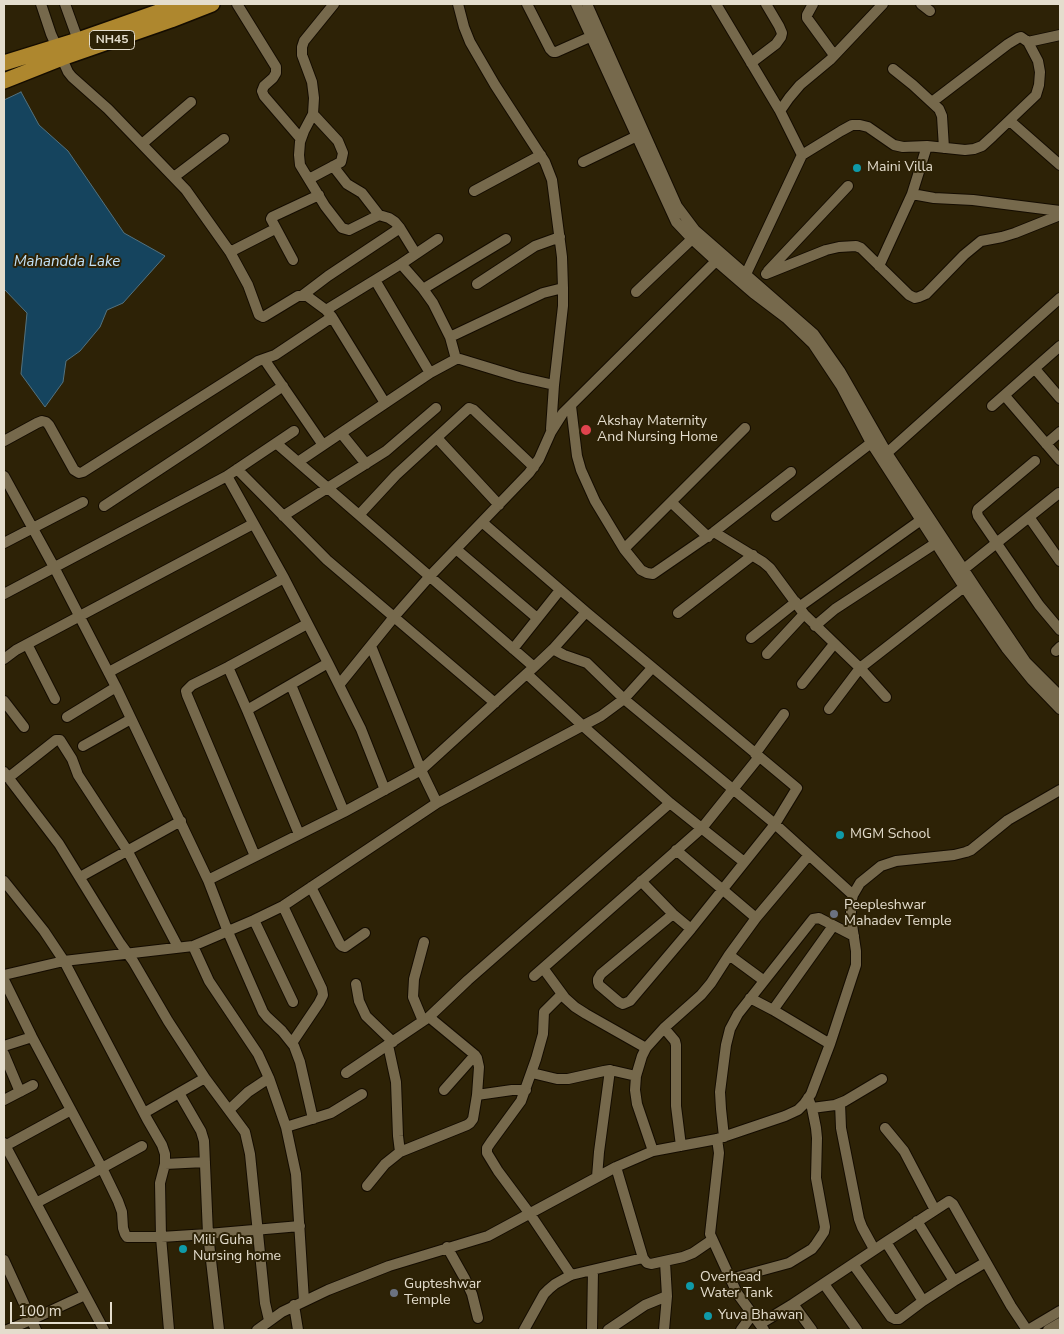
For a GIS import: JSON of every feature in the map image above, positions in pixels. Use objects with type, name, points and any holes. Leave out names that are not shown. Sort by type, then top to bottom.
[{"type":"highway","name":"NH45","points":[[60,52],[78,40],[162,7],[181,4]]},
{"type":"highway","name":"NH45","points":[[6,71],[60,52],[162,23],[212,4]]},
{"type":"street","points":[[41,4],[51,34],[68,72],[108,109],[186,190],[230,252],[248,285],[259,315],[265,316],[298,296],[303,295],[400,228]]},
{"type":"street","points":[[65,4],[78,40]]},
{"type":"street","points":[[237,4],[276,67],[273,78],[264,86],[262,91],[264,96],[301,139]]},
{"type":"street","points":[[334,4],[304,41],[302,47],[302,55],[314,89],[313,114],[301,139],[300,165],[319,196],[345,230],[349,230],[379,215]]},
{"type":"street","points":[[458,4],[470,42],[541,155],[552,180],[560,238],[563,306],[551,432]]},
{"type":"street","points":[[527,4],[553,52],[592,36]]},
{"type":"street","points":[[576,4],[676,222],[692,239],[803,323],[824,346],[887,453],[1026,662],[1060,696]]},
{"type":"street","points":[[587,4],[677,206],[718,257]]},
{"type":"street","points":[[716,4],[780,111],[802,155]]},
{"type":"street","points":[[751,63],[776,44],[781,37],[779,26],[766,4]]},
{"type":"street","points":[[813,4],[807,18],[834,55]]},
{"type":"street","points":[[780,111],[800,86],[816,73],[884,4]]},
{"type":"street","points":[[920,4],[930,11]]},
{"type":"street","points":[[1028,42],[1060,35]]},
{"type":"street","points":[[742,278],[802,155],[852,125],[868,127],[899,147],[927,146],[965,150],[982,146],[1036,96],[1040,72],[1038,61],[1028,42],[1021,37],[1008,44],[932,102]]},
{"type":"street","points":[[893,69],[939,110],[942,116],[944,148]]},
{"type":"street","points":[[142,144],[191,102]]},
{"type":"street","points":[[309,179],[341,162],[343,153],[338,141],[313,114]]},
{"type":"street","points":[[1010,121],[1060,165]]},
{"type":"street","points":[[583,162],[637,136]]},
{"type":"street","points":[[174,177],[224,139]]},
{"type":"street","points":[[879,266],[912,194],[927,146]]},
{"type":"street","points":[[474,191],[541,155]]},
{"type":"street","points":[[333,166],[347,184],[362,193],[379,215],[389,218],[400,228],[416,254]]},
{"type":"street","points":[[754,287],[848,186]]},
{"type":"street","points":[[912,194],[1060,211]]},
{"type":"street","points":[[293,260],[271,222],[272,217],[319,196]]},
{"type":"street","points":[[766,274],[826,250],[856,246],[861,248],[909,295],[919,297],[926,294],[964,255],[981,241],[1015,233],[1060,215]]},
{"type":"street","points":[[230,252],[276,229]]},
{"type":"street","points":[[477,284],[535,246],[560,238]]},
{"type":"street","points":[[4,441],[37,423],[46,422],[74,470],[79,474],[258,361],[275,355],[375,280],[438,239]]},
{"type":"street","points":[[423,289],[506,239]]},
{"type":"street","points":[[636,292],[692,239]]},
{"type":"street","points":[[339,686],[394,616],[430,576],[530,474],[551,432],[563,413],[718,257]]},
{"type":"street","points":[[401,264],[433,303],[450,337],[456,359]]},
{"type":"street","points":[[375,280],[430,373]]},
{"type":"street","points":[[754,287],[813,344],[840,386],[871,443],[1006,648],[1032,680],[1060,708]]},
{"type":"street","points":[[450,337],[543,293],[563,288]]},
{"type":"street","points":[[303,295],[329,313],[385,403]]},
{"type":"street","points":[[887,453],[1060,298]]},
{"type":"street","points":[[992,406],[1060,346]]},
{"type":"street","points":[[264,359],[323,445]]},
{"type":"street","points":[[298,462],[430,373],[456,359],[554,385]]},
{"type":"street","points":[[1035,369],[1060,398]]},
{"type":"street","points":[[104,506],[283,386]]},
{"type":"street","points":[[1005,396],[1060,460]]},
{"type":"street","points":[[571,406],[577,456],[595,501],[624,549],[641,570],[647,573],[653,574],[711,534],[791,472]]},
{"type":"street","points":[[283,516],[393,446],[436,408]]},
{"type":"street","points":[[359,514],[396,475],[467,410],[472,409],[534,467]]},
{"type":"street","points":[[624,549],[745,428]]},
{"type":"street","points":[[4,594],[227,476],[294,431]]},
{"type":"street","points":[[1046,444],[1060,432]]},
{"type":"street","points":[[341,433],[366,464]]},
{"type":"street","points":[[437,438],[498,505]]},
{"type":"street","points":[[276,443],[513,649],[583,726],[670,803],[744,862]]},
{"type":"street","points":[[776,516],[871,443]]},
{"type":"street","points":[[1034,461],[978,509],[977,512],[1039,605],[1060,630]]},
{"type":"street","points":[[237,469],[327,560],[495,703]]},
{"type":"street","points":[[227,476],[284,578],[328,663],[361,729],[385,790]]},
{"type":"street","points":[[5,483],[54,567],[109,672],[181,821],[208,880],[228,932],[267,1017],[292,1043],[300,1062],[313,1119]]},
{"type":"street","points":[[964,569],[1059,493]]},
{"type":"street","points":[[4,543],[83,502]]},
{"type":"street","points":[[671,502],[711,534],[752,555],[770,568],[815,626],[860,668],[886,698]]},
{"type":"street","points":[[1029,517],[1060,561]]},
{"type":"street","points":[[751,638],[800,608],[922,520]]},
{"type":"street","points":[[482,522],[652,668],[798,788],[775,824],[690,929],[626,1003],[618,1002],[598,982],[601,974],[673,914]]},
{"type":"street","points":[[4,659],[27,644],[253,524]]},
{"type":"street","points":[[815,626],[835,609],[936,543]]},
{"type":"street","points":[[456,549],[537,618]]},
{"type":"street","points":[[678,613],[752,555]]},
{"type":"street","points":[[964,569],[964,586]]},
{"type":"street","points":[[109,672],[284,578]]},
{"type":"street","points":[[829,710],[860,668],[964,586]]},
{"type":"street","points":[[513,649],[560,590]]},
{"type":"street","points":[[767,654],[800,608]]},
{"type":"street","points":[[208,880],[344,812],[421,770],[553,649],[586,612]]},
{"type":"street","points":[[254,856],[186,695],[188,688],[192,684],[228,668],[307,624]]},
{"type":"street","points":[[27,644],[55,699]]},
{"type":"street","points":[[802,684],[834,644]]},
{"type":"street","points":[[371,646],[421,770],[437,802]]},
{"type":"street","points":[[553,649],[587,664],[624,699],[775,824],[853,895]]},
{"type":"street","points":[[247,710],[328,663]]},
{"type":"street","points":[[228,668],[299,834]]},
{"type":"street","points":[[4,975],[64,961],[193,946],[254,920],[283,906],[437,802],[611,710],[624,699],[652,668]]},
{"type":"street","points":[[291,685],[344,812]]},
{"type":"street","points":[[67,717],[116,687]]},
{"type":"street","points":[[4,701],[24,727]]},
{"type":"street","points":[[534,976],[702,828],[734,790],[784,714]]},
{"type":"street","points":[[83,746],[131,719]]},
{"type":"street","points":[[178,947],[127,850],[78,775],[72,759],[60,740],[56,740],[6,775],[59,844],[133,961],[168,1021],[205,1078],[244,1132],[248,1146],[265,1303],[269,1320]]},
{"type":"street","points":[[730,1279],[789,1263],[812,1249],[824,1232],[825,1227],[816,1178],[817,1138],[810,1103],[811,1094],[856,965],[851,918],[853,895],[860,884],[881,866],[896,861],[954,855],[971,850],[1008,820],[1060,790]]},
{"type":"street","points":[[346,1073],[426,1019],[670,803]]},
{"type":"street","points":[[80,876],[181,821]]},
{"type":"street","points":[[676,850],[756,918]]},
{"type":"street","points":[[653,1151],[635,1090],[636,1076],[646,1048],[664,1028],[701,995],[756,918],[809,855]]},
{"type":"street","points":[[641,881],[690,929]]},
{"type":"street","points":[[4,882],[44,931],[64,961],[166,1154],[160,1183],[161,1237],[169,1330]]},
{"type":"street","points":[[311,887],[342,946],[344,947],[365,933]]},
{"type":"street","points":[[283,906],[322,989],[323,995],[292,1043]]},
{"type":"street","points":[[854,936],[819,918],[813,919],[750,998],[730,1029],[720,1092],[719,1153],[710,1229],[712,1240],[737,1293],[752,1316],[762,1327],[793,1304],[949,1201],[953,1204],[1028,1330],[1060,1311]]},
{"type":"street","points":[[254,920],[293,1002]]},
{"type":"street","points":[[773,1010],[833,926]]},
{"type":"street","points":[[367,1186],[385,1164],[400,1152],[470,1123],[473,1118],[479,1062],[475,1055],[426,1019],[415,1004],[414,979],[424,942]]},
{"type":"street","points":[[193,946],[209,981],[254,1048],[269,1078],[286,1127],[296,1174],[304,1301]]},
{"type":"street","points":[[729,955],[764,980]]},
{"type":"street","points":[[543,968],[569,1002],[586,1014],[646,1048]]},
{"type":"street","points":[[4,980],[32,1037],[102,1168],[122,1212],[127,1237],[161,1237],[300,1226]]},
{"type":"street","points":[[356,984],[358,1001],[366,1016],[390,1044],[396,1082],[400,1152]]},
{"type":"street","points":[[562,994],[544,1012],[543,1034],[526,1090],[521,1101],[487,1148],[487,1153],[571,1275]]},
{"type":"street","points":[[750,998],[830,1044]]},
{"type":"street","points":[[664,1028],[676,1045],[676,1106],[681,1146]]},
{"type":"street","points":[[4,1046],[32,1037]]},
{"type":"street","points":[[4,1054],[20,1092]]},
{"type":"street","points":[[444,1090],[475,1055]]},
{"type":"street","points":[[532,1073],[557,1079],[568,1079],[610,1070],[636,1076]]},
{"type":"street","points":[[598,1177],[610,1070]]},
{"type":"street","points":[[144,1113],[205,1078]]},
{"type":"street","points":[[229,1110],[248,1092],[269,1078]]},
{"type":"street","points":[[257,1330],[269,1320],[294,1305],[328,1290],[389,1266],[488,1236],[616,1167],[653,1151],[720,1138],[785,1116],[798,1110],[804,1104],[840,1103],[882,1079]]},
{"type":"street","points":[[4,1100],[33,1085]]},
{"type":"street","points":[[476,1095],[526,1090]]},
{"type":"street","points":[[179,1093],[201,1131],[204,1141],[208,1234],[219,1330]]},
{"type":"street","points":[[286,1127],[331,1113],[362,1094]]},
{"type":"street","points":[[840,1103],[841,1128],[859,1219],[874,1250]]},
{"type":"street","points":[[71,1110],[4,1144],[104,1330]]},
{"type":"street","points":[[885,1128],[904,1151],[935,1210]]},
{"type":"street","points":[[36,1203],[142,1146]]},
{"type":"street","points":[[165,1164],[205,1162]]},
{"type":"street","points":[[616,1167],[643,1258],[647,1263],[665,1262],[684,1257],[712,1240]]},
{"type":"street","points":[[917,1221],[954,1281]]},
{"type":"street","points":[[886,1242],[922,1301]]},
{"type":"street","points":[[447,1247],[472,1294],[478,1318]]},
{"type":"street","points":[[524,1330],[549,1289],[555,1284],[571,1275],[643,1258]]},
{"type":"street","points":[[664,1330],[667,1296],[665,1262]]},
{"type":"street","points":[[853,1264],[893,1319],[899,1319],[922,1301],[986,1262]]},
{"type":"street","points":[[5,1266],[36,1330]]},
{"type":"street","points":[[592,1330],[593,1270]]},
{"type":"street","points":[[824,1284],[857,1330]]},
{"type":"street","points":[[7,1330],[85,1295]]},
{"type":"street","points":[[608,1330],[645,1305],[667,1296]]},
{"type":"street","points":[[793,1304],[812,1330]]},
{"type":"street","points":[[294,1305],[298,1330]]},
{"type":"street","points":[[741,1330],[752,1316]]},
{"type":"street","points":[[1048,1330],[1060,1323]]},
{"type":"water","name":"Mahandda Lake","points":[[21,92],[39,125],[68,151],[124,233],[165,256],[123,303],[107,310],[100,327],[80,351],[66,361],[63,382],[45,407],[21,374],[27,313],[4,289],[4,100]]},
{"type":"place","name":"Maini Villa","points":[[857,168]]},
{"type":"place","name":"Akshay Maternity And Nursing Home","points":[[586,430]]},
{"type":"place","name":"MGM School","points":[[840,835]]},
{"type":"place","name":"Peepleshwar Mahadev Temple","points":[[834,914]]},
{"type":"place","name":"Mili Guha Nursing home","points":[[183,1249]]},
{"type":"place","name":"Overhead Water Tank","points":[[690,1286]]},
{"type":"place","name":"Gupteshwar Temple","points":[[394,1293]]},
{"type":"place","name":"Yuva Bhawan","points":[[708,1316]]}]
